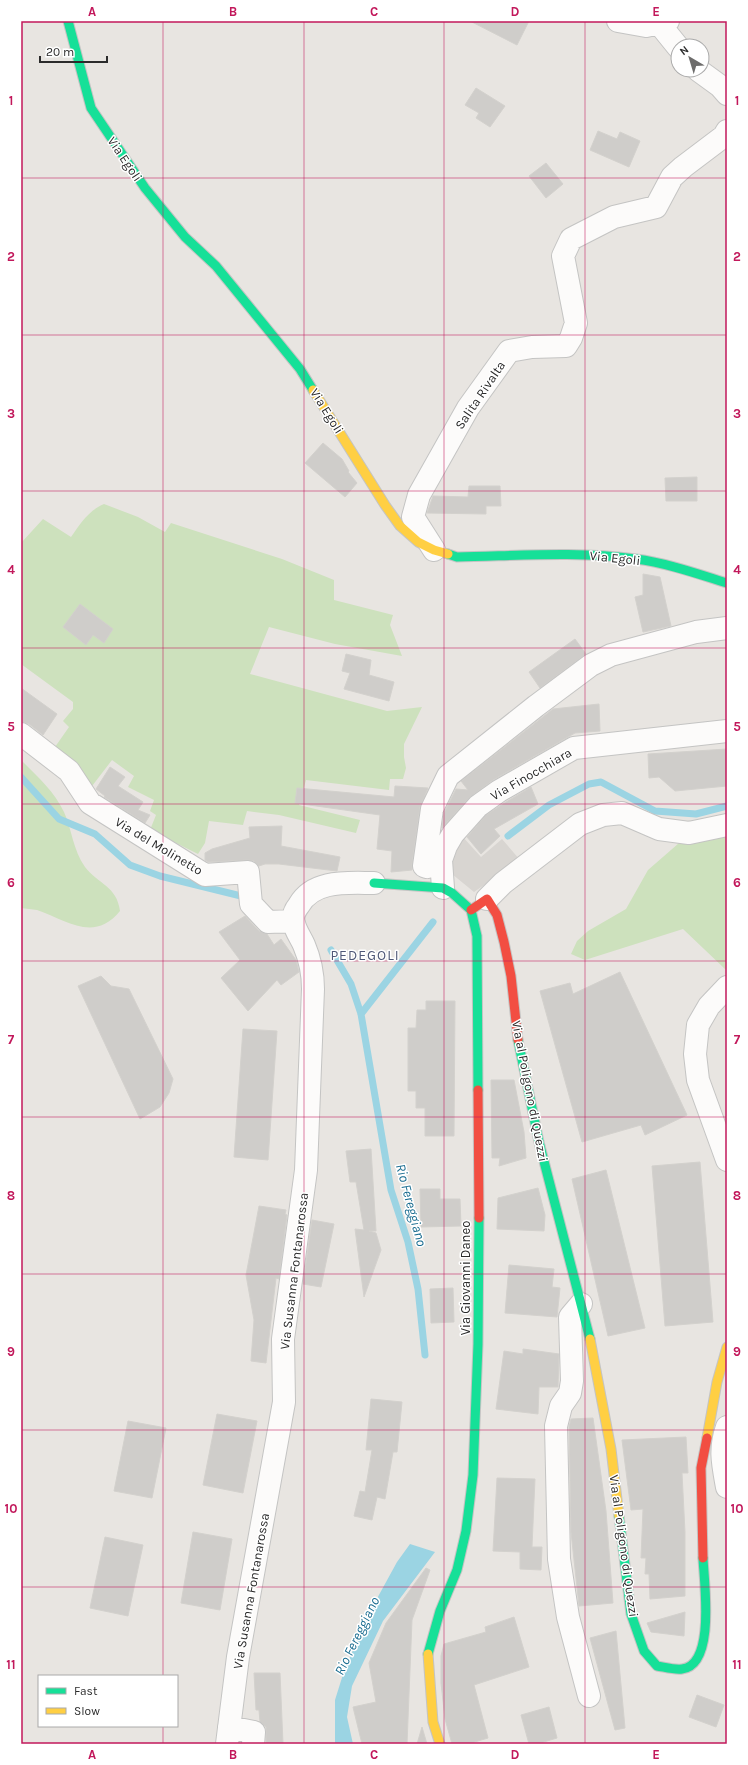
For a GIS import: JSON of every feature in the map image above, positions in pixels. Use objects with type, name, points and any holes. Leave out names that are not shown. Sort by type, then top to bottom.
[{"type":"street","name":"Via Egoli","points":[[68,21],[91,108],[145,188],[185,237],[216,266],[300,369],[400,526],[418,542],[434,550],[457,557],[586,555],[637,559],[695,573],[727,583]]},
{"type":"street","points":[[618,21],[646,26],[661,22],[672,38]]},
{"type":"street","points":[[709,78],[720,86],[727,94]]},
{"type":"street","name":"Salita Rivalta","points":[[434,550],[413,517],[419,495],[468,408],[510,351],[532,347],[566,346],[571,338],[576,322],[564,256],[571,239],[614,217],[656,207],[672,177],[724,136],[727,131]]},
{"type":"street","points":[[446,846],[439,851],[427,867],[424,866],[432,809],[448,776],[536,706],[591,665],[611,655],[696,632],[727,628]]},
{"type":"street","name":"Via Finocchiara","points":[[443,888],[441,860],[446,846],[453,834],[478,806],[499,791],[574,748],[727,731]]},
{"type":"street","name":"Via del Molinetto","points":[[21,734],[69,771],[90,803],[205,875],[248,872],[251,904],[268,922],[293,921]]},
{"type":"street","points":[[293,921],[303,899],[314,890],[332,884],[374,883],[443,888],[479,905],[503,883],[580,824],[603,815],[622,813],[659,829],[689,833],[727,825]]},
{"type":"street","name":"Via al Poligono di Quezzi","points":[[479,905],[497,914],[504,942],[511,976],[518,1040],[539,1142],[594,1354],[611,1449],[631,1614],[644,1652],[657,1666],[682,1669],[693,1664],[701,1651],[706,1627],[701,1468],[722,1384],[727,1347]]},
{"type":"street","name":"Via Giovanni Daneo","points":[[440,1744],[433,1722],[428,1684],[428,1652],[440,1611],[457,1570],[466,1532],[473,1475],[479,1164],[477,954],[479,905]]},
{"type":"street","name":"Via Susanna Fontanarossa","points":[[228,1736],[238,1657],[284,1402],[283,1339],[306,1170],[313,990],[312,972],[309,958],[293,921]]},
{"type":"street","points":[[727,987],[708,1006],[698,1026],[695,1054],[698,1080],[727,1160]]},
{"type":"street","points":[[581,1304],[570,1317],[572,1381],[570,1393],[561,1406],[556,1426],[559,1559],[568,1617],[589,1696]]},
{"type":"street","points":[[727,1427],[722,1441],[722,1462],[727,1487]]},
{"type":"street","points":[[228,1736],[254,1732],[253,1744]]},
{"type":"green space","points":[[104,504],[138,517],[165,532],[171,523],[282,559],[334,580],[334,600],[393,615],[390,625],[402,656],[335,644],[269,627],[250,674],[387,711],[422,707],[404,744],[406,768],[403,779],[390,779],[389,790],[306,780],[299,805],[360,820],[356,833],[279,815],[247,811],[243,825],[209,821],[205,843],[198,854],[150,830],[156,815],[150,811],[154,800],[128,787],[134,776],[112,760],[89,790],[55,747],[69,727],[63,721],[73,709],[73,702],[21,664],[21,543],[43,519],[71,537],[89,514]]},
{"type":"green space","points":[[21,760],[45,784],[60,804],[67,819],[75,847],[85,867],[115,896],[120,911],[110,921],[100,926],[80,926],[37,910],[21,908]]},
{"type":"green space","points":[[727,836],[727,969],[725,969],[683,929],[585,960],[571,954],[577,941],[588,931],[626,909],[648,870],[679,843]]},
{"type":"shaded area","points":[[462,836],[481,857],[502,839],[520,860],[474,892],[452,874],[451,859]]},
{"type":"water","name":"Rio Fereggiano","points":[[410,1544],[435,1552],[383,1621],[352,1686],[347,1717],[353,1744],[335,1744],[335,1700],[345,1668],[374,1604],[397,1562]]},
{"type":"building","points":[[470,21],[529,21],[517,45]]},
{"type":"building","points":[[476,88],[505,106],[490,127],[476,118],[479,113],[465,105]]},
{"type":"building","points":[[598,131],[617,139],[620,132],[640,141],[629,167],[590,150]]},
{"type":"building","points":[[546,163],[563,184],[546,198],[529,176]]},
{"type":"building","points":[[323,443],[342,459],[349,471],[348,472],[357,483],[345,497],[305,463]]},
{"type":"building","points":[[697,477],[697,501],[666,501],[665,478]]},
{"type":"building","points":[[469,486],[500,486],[501,506],[486,506],[486,514],[427,513],[433,496],[468,497]]},
{"type":"building","points":[[643,574],[660,577],[671,626],[643,632],[635,597],[643,595]]},
{"type":"building","points":[[80,604],[113,629],[104,643],[93,635],[86,645],[63,627]]},
{"type":"building","points":[[575,639],[586,654],[540,688],[529,672]]},
{"type":"building","points":[[346,654],[371,660],[369,675],[394,682],[389,701],[344,689],[350,673],[342,671]]},
{"type":"building","points":[[21,688],[57,714],[43,735],[29,724],[21,722]]},
{"type":"building","points":[[599,704],[600,731],[575,733],[493,780],[469,798],[442,828],[444,813],[456,789],[468,790],[461,781],[553,709]]},
{"type":"building","points":[[727,749],[727,786],[675,791],[659,777],[649,778],[648,754]]},
{"type":"building","points":[[110,767],[125,777],[118,786],[143,802],[138,810],[150,815],[145,823],[104,797],[105,796],[96,789]]},
{"type":"building","points":[[395,786],[428,788],[420,807],[412,870],[391,872],[392,851],[377,849],[380,815],[295,803],[297,788],[394,797]]},
{"type":"building","points":[[531,787],[538,804],[494,829],[500,836],[481,854],[467,837],[486,815]]},
{"type":"building","points":[[282,826],[281,846],[340,857],[337,871],[279,864],[265,864],[259,866],[254,861],[248,860],[208,862],[205,860],[205,853],[212,849],[250,838],[249,827]]},
{"type":"building","points":[[245,916],[259,931],[267,934],[274,945],[281,939],[296,960],[299,972],[281,985],[277,980],[248,1011],[221,978],[240,960],[219,932]]},
{"type":"building","points":[[620,972],[687,1115],[645,1135],[641,1125],[582,1142],[540,991],[570,983],[573,994]]},
{"type":"building","points":[[101,976],[111,986],[129,989],[173,1079],[169,1093],[160,1107],[140,1119],[78,986]]},
{"type":"building","points":[[426,1001],[455,1001],[454,1136],[425,1136],[425,1108],[416,1108],[416,1091],[408,1091],[408,1028],[416,1028],[417,1010],[426,1010]]},
{"type":"building","points":[[243,1029],[277,1031],[268,1160],[234,1157]]},
{"type":"building","points":[[491,1080],[514,1080],[524,1132],[526,1158],[499,1166],[500,1158],[492,1158]]},
{"type":"building","points":[[371,1149],[376,1231],[369,1231],[376,1233],[381,1250],[364,1297],[355,1229],[364,1230],[356,1182],[350,1182],[346,1151]]},
{"type":"building","points":[[700,1162],[713,1322],[665,1326],[652,1166]]},
{"type":"building","points":[[606,1170],[645,1328],[608,1336],[572,1179]]},
{"type":"building","points":[[538,1188],[545,1215],[544,1231],[497,1229],[498,1198]]},
{"type":"building","points":[[420,1189],[440,1189],[440,1199],[460,1199],[461,1226],[421,1227]]},
{"type":"building","points":[[259,1206],[286,1210],[285,1214],[287,1215],[279,1279],[276,1278],[266,1363],[251,1361],[254,1320],[246,1275]]},
{"type":"building","points":[[312,1220],[334,1224],[321,1287],[303,1284]]},
{"type":"building","points":[[509,1265],[554,1269],[552,1287],[560,1288],[557,1317],[505,1313]]},
{"type":"building","points":[[453,1288],[454,1322],[431,1323],[430,1289]]},
{"type":"building","points":[[523,1349],[559,1354],[558,1387],[539,1387],[538,1414],[496,1409],[504,1351],[523,1354]]},
{"type":"building","points":[[371,1399],[402,1402],[397,1452],[393,1452],[385,1499],[377,1497],[372,1520],[354,1516],[360,1491],[365,1492],[372,1450],[366,1450]]},
{"type":"building","points":[[217,1414],[257,1421],[243,1493],[203,1485]]},
{"type":"building","points":[[593,1418],[606,1511],[613,1603],[579,1606],[571,1532],[569,1427],[571,1419]]},
{"type":"building","points":[[128,1421],[166,1428],[152,1498],[114,1491]]},
{"type":"building","points":[[686,1437],[688,1473],[682,1473],[685,1532],[685,1596],[650,1599],[649,1574],[645,1574],[646,1558],[641,1558],[643,1509],[631,1510],[622,1440]]},
{"type":"building","points":[[497,1478],[535,1479],[532,1547],[542,1547],[541,1570],[520,1569],[520,1552],[493,1551]]},
{"type":"building","points":[[193,1532],[232,1539],[220,1610],[181,1603]]},
{"type":"building","points":[[105,1537],[143,1545],[128,1616],[90,1608]]},
{"type":"building","points":[[426,1568],[430,1570],[412,1620],[407,1744],[362,1744],[353,1707],[376,1702],[369,1663],[386,1623]]},
{"type":"building","points":[[685,1612],[684,1636],[651,1632],[647,1623]]},
{"type":"building","points":[[514,1617],[529,1667],[474,1685],[488,1738],[468,1744],[452,1744],[445,1719],[441,1683],[441,1656],[444,1644],[486,1632],[485,1627]]},
{"type":"building","points":[[616,1631],[625,1728],[615,1730],[590,1638]]},
{"type":"building","points":[[254,1673],[280,1673],[283,1744],[266,1744],[266,1727],[260,1722],[259,1710],[256,1710]]},
{"type":"building","points":[[697,1695],[724,1705],[716,1727],[689,1717]]},
{"type":"building","points":[[549,1707],[557,1738],[537,1744],[529,1744],[521,1715]]},
{"type":"building","points":[[422,1727],[427,1744],[417,1744]]},
{"type":"waterway","points":[[21,777],[59,819],[95,834],[130,865],[160,876],[241,896]]},
{"type":"waterway","points":[[508,836],[549,805],[589,784],[601,782],[655,811],[696,814],[727,806]]},
{"type":"waterway","points":[[361,1014],[433,922]]},
{"type":"waterway","name":"Rio Fereggiano","points":[[331,950],[351,984],[361,1014],[391,1190],[408,1242],[418,1289],[425,1355]]},
{"type":"traffic: fast","points":[[68,21],[91,108],[145,188],[185,237],[216,266],[300,369],[313,390]]},
{"type":"traffic: fast","points":[[448,554],[457,557],[591,555],[636,559],[682,569],[727,583]]},
{"type":"traffic: fast","points":[[374,883],[443,888],[452,893],[471,910],[477,936],[478,1090]]},
{"type":"traffic: fast","points":[[518,1040],[539,1142],[590,1339]]},
{"type":"traffic: fast","points":[[428,1654],[440,1611],[457,1570],[466,1531],[473,1475],[478,1344],[479,1218]]},
{"type":"traffic: fast","points":[[619,1516],[631,1614],[644,1651],[657,1666],[682,1669],[693,1664],[700,1653],[706,1621],[703,1558]]},
{"type":"traffic: slow","points":[[313,390],[385,505],[400,526],[418,542],[434,550],[448,554]]},
{"type":"traffic: slow","points":[[590,1339],[611,1449],[619,1516]]},
{"type":"traffic: slow","points":[[707,1438],[717,1382],[727,1347]]},
{"type":"traffic: slow","points":[[428,1654],[433,1722],[440,1744]]},
{"type":"traffic: jam","points":[[471,910],[487,899],[497,915],[511,976],[518,1040]]},
{"type":"traffic: jam","points":[[478,1090],[479,1218]]},
{"type":"traffic: jam","points":[[703,1558],[701,1468],[707,1438]]},
{"type":"district","name":"PEDEGOLI","points":[[365,955]]}]
